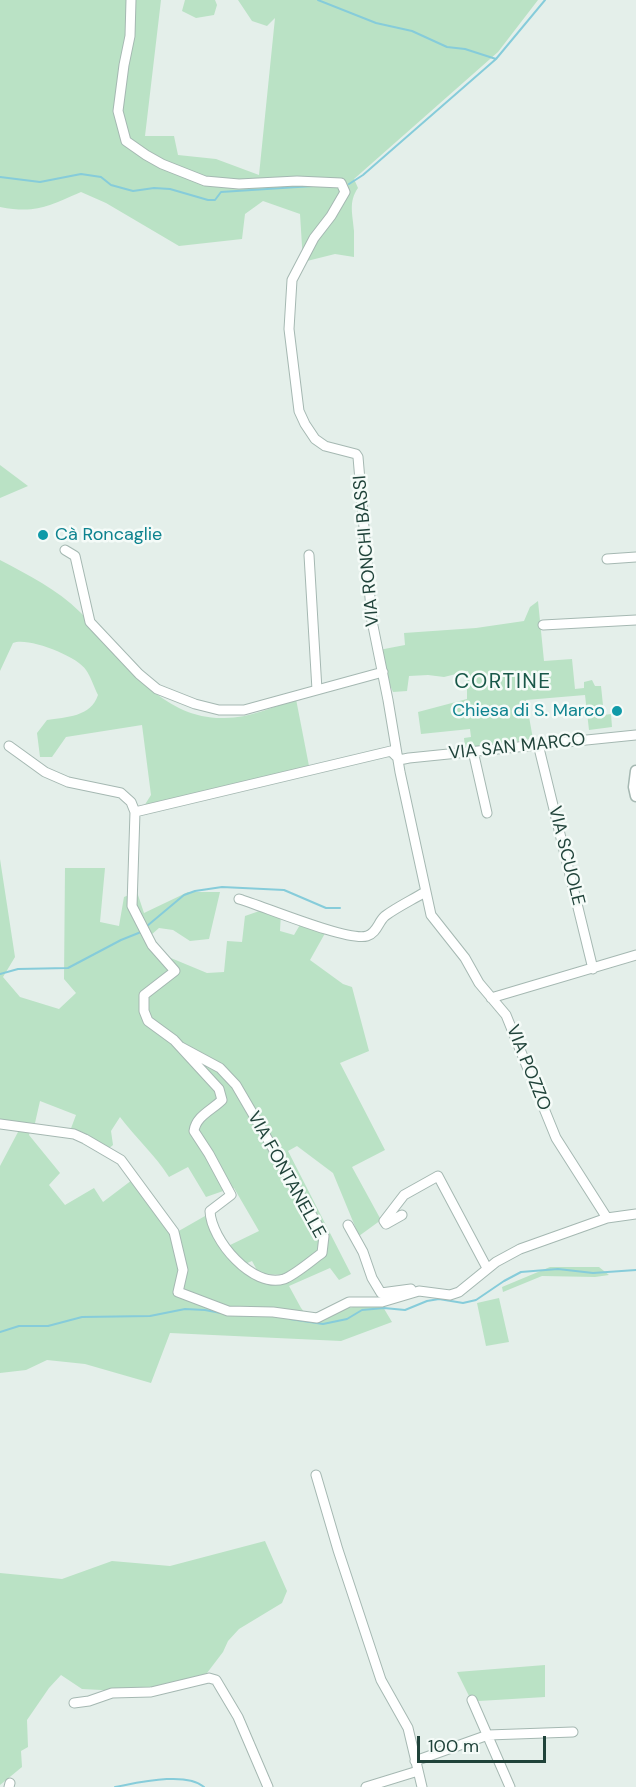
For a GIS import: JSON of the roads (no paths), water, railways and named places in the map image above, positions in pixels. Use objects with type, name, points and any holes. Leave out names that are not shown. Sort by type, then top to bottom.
[{"type":"street","name":"VIA RONCHI BASSI","points":[[132,0],[130,36],[118,111],[126,141],[162,164],[205,181],[239,184],[341,183],[345,192],[331,216],[314,238],[292,280],[289,329],[299,411],[305,424],[315,439],[325,446],[356,454],[358,457],[372,621],[399,760]]},
{"type":"street","points":[[65,550],[75,556],[90,622],[139,674],[157,688],[195,704],[219,710],[244,710],[383,672]]},
{"type":"street","points":[[309,555],[317,690]]},
{"type":"street","points":[[607,559],[636,557]]},
{"type":"street","points":[[543,625],[636,620]]},
{"type":"street","name":"VIA SAN MARCO","points":[[399,760],[636,735]]},
{"type":"street","name":"VIA SCUOLE","points":[[538,744],[594,969]]},
{"type":"street","points":[[9,746],[45,772],[68,782],[121,793],[131,802],[135,812],[391,751],[399,760]]},
{"type":"street","points":[[473,751],[487,813]]},
{"type":"street","name":"VIA POZZO","points":[[399,760],[424,892],[431,915],[465,958],[479,983],[506,1015],[556,1138],[607,1218]]},
{"type":"street","points":[[636,771],[634,787],[636,796]]},
{"type":"street","name":"VIA FONTANELLE","points":[[135,812],[132,906],[152,945],[175,970],[144,995],[144,1011],[148,1021],[174,1040],[219,1089],[222,1100],[214,1109],[199,1118],[194,1131],[231,1195],[210,1211],[210,1223],[230,1255],[259,1278],[283,1279],[322,1253],[324,1236],[236,1085],[220,1068],[181,1047]]},
{"type":"street","points":[[239,899],[321,928],[356,937],[367,936],[374,931],[384,917],[424,892]]},
{"type":"street","points":[[491,998],[636,955]]},
{"type":"street","points":[[0,1124],[74,1134],[121,1160],[174,1232],[183,1270],[177,1290],[180,1294],[228,1311],[273,1312],[317,1318],[349,1302],[382,1302],[419,1291]]},
{"type":"street","points":[[402,1215],[386,1224],[384,1221],[404,1195],[438,1176],[487,1268]]},
{"type":"street","points":[[348,1225],[381,1293],[413,1289],[450,1295],[459,1292],[487,1268],[520,1249],[607,1218],[636,1214]]},
{"type":"street","points":[[316,1475],[381,1680],[408,1728],[423,1787]]},
{"type":"street","points":[[74,1703],[89,1701],[112,1693],[139,1694],[209,1678],[216,1680],[238,1717],[268,1787]]},
{"type":"street","points":[[472,1700],[510,1787]]},
{"type":"street","points":[[415,1761],[488,1735],[573,1732]]},
{"type":"street","points":[[366,1787],[418,1771]]},
{"type":"waterway","points":[[318,0],[376,23],[412,31],[447,47],[465,49],[496,59],[545,0]]},
{"type":"waterway","points":[[349,184],[363,175],[496,59]]},
{"type":"waterway","points":[[0,177],[40,182],[81,174],[101,177],[111,185],[133,191],[154,188],[170,189],[208,200],[215,200],[221,192],[313,186]]},
{"type":"waterway","points":[[147,926],[184,895],[222,887],[284,890],[326,908],[340,908]]},
{"type":"waterway","points":[[0,974],[18,969],[68,968],[141,932]]},
{"type":"waterway","points":[[290,1319],[323,1324],[347,1319],[362,1310],[384,1308],[405,1310],[439,1299],[463,1303],[476,1300],[521,1272],[558,1269],[593,1273],[636,1270]]},
{"type":"waterway","points":[[0,1332],[19,1326],[48,1326],[82,1317],[150,1316],[185,1309],[221,1313]]},
{"type":"waterway","points":[[236,1315],[263,1316]]},
{"type":"waterway","points":[[115,1787],[174,1779],[196,1782],[204,1787]]},
{"type":"place","name":"Cà Roncaglie","points":[[43,535]]},
{"type":"place","name":"Chiesa di S. Marco","points":[[617,711]]},
{"type":"district","name":"CORTINE","points":[[503,682]]}]
